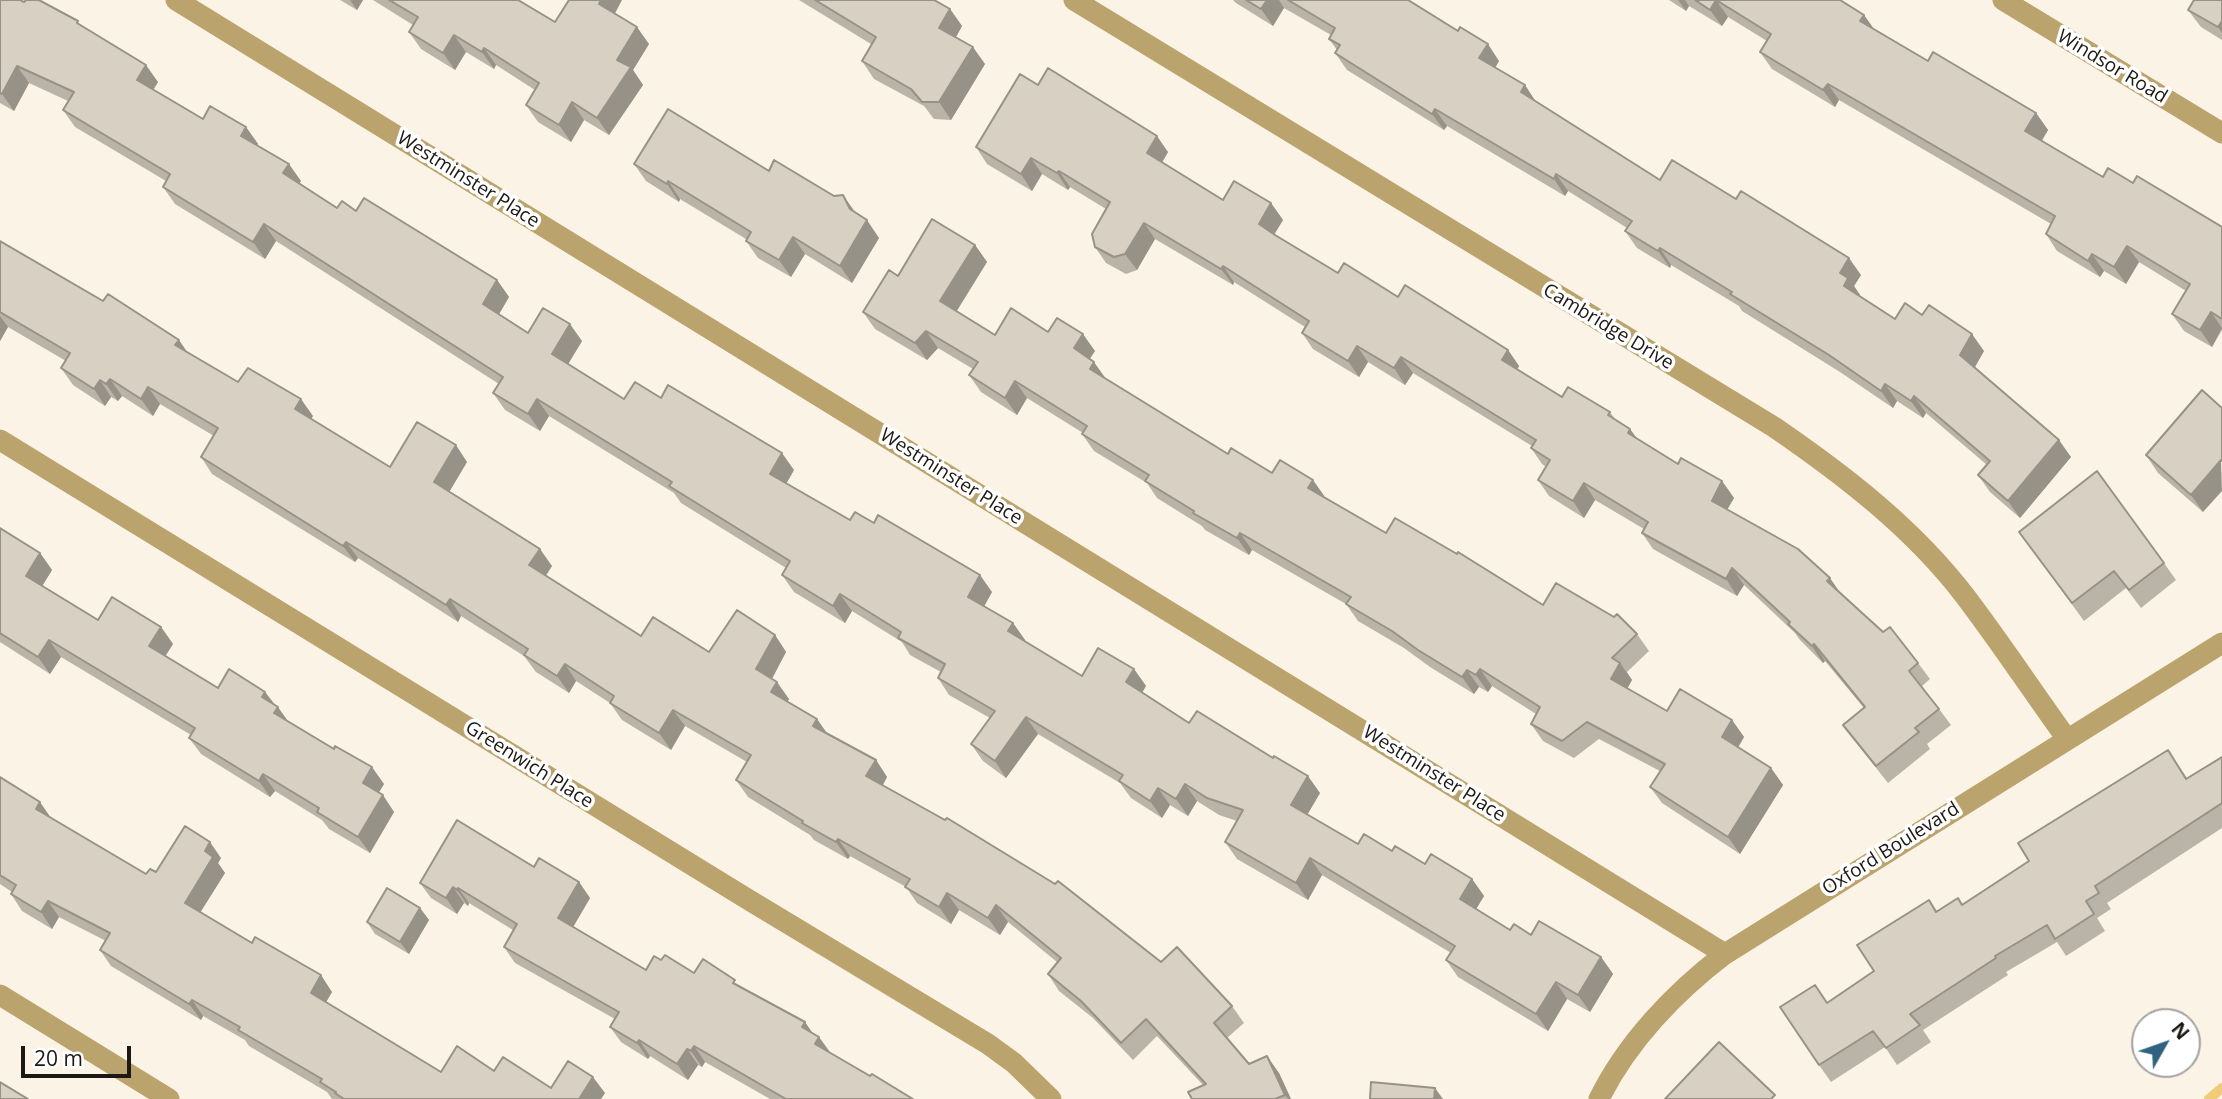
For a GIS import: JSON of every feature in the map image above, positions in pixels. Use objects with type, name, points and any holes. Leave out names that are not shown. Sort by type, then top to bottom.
[{"type":"street","name":"Westminster Place","points":[[176,0],[1725,954]]},
{"type":"street","name":"Cambridge Drive","points":[[1074,0],[1774,427],[1826,463],[1875,503],[1922,547],[1964,594],[2067,739]]},
{"type":"street","name":"Windsor Road","points":[[2003,0],[2222,133]]},
{"type":"street","name":"Greenwich Place","points":[[0,440],[988,1044],[1014,1063],[1051,1099]]},
{"type":"street","name":"Oxford Boulevard","points":[[1599,1099],[1618,1067],[1656,1017],[1700,973],[1725,954],[2222,643]]},
{"type":"street","points":[[0,995],[169,1099]]},
{"type":"building","points":[[0,0],[39,0],[78,21],[77,23],[146,65],[137,80],[203,119],[210,106],[246,127],[241,136],[289,164],[283,173],[337,208],[342,201],[356,211],[364,198],[497,280],[483,304],[528,333],[543,308],[570,324],[552,354],[624,399],[635,382],[661,398],[668,385],[782,453],[770,474],[850,520],[855,512],[874,523],[878,515],[980,575],[968,597],[1013,623],[1008,631],[1082,676],[1098,648],[1134,669],[1126,682],[1189,723],[1197,711],[1273,758],[1274,756],[1308,776],[1291,805],[1358,844],[1364,834],[1392,851],[1395,846],[1425,864],[1431,854],[1472,879],[1460,899],[1510,930],[1514,924],[1531,935],[1539,921],[1601,957],[1578,995],[1556,982],[1536,1014],[1446,960],[1455,946],[1310,858],[1296,883],[1225,842],[1243,810],[1207,798],[1185,784],[1176,799],[1158,788],[1150,801],[1119,781],[1123,775],[1026,717],[995,761],[971,744],[995,711],[938,678],[945,664],[898,638],[901,632],[840,594],[833,606],[782,575],[790,561],[669,486],[672,482],[537,399],[528,414],[493,393],[503,377],[264,224],[253,242],[163,187],[170,174],[63,110],[74,92],[17,66],[2,94],[0,93]]},
{"type":"building","points":[[389,0],[518,0],[555,22],[569,0],[601,0],[599,4],[637,27],[617,60],[631,67],[597,118],[572,102],[559,125],[526,105],[539,83],[484,48],[482,52],[454,35],[443,53],[409,32],[418,17]]},
{"type":"building","points":[[815,0],[934,0],[950,9],[939,28],[973,47],[939,102],[922,102],[911,89],[862,61],[876,37]]},
{"type":"building","points":[[1246,0],[1267,0],[1261,9]]},
{"type":"building","points":[[1288,0],[1408,0],[1458,31],[1460,27],[1488,44],[1479,58],[1525,85],[1521,92],[1660,180],[1672,160],[1736,199],[1741,191],[1849,258],[1840,273],[1848,278],[1844,286],[1895,319],[1905,303],[1922,315],[1929,305],[1972,334],[1960,355],[2059,440],[2008,501],[1978,475],[1990,461],[1914,396],[1911,401],[1885,384],[1881,391],[1829,355],[1730,294],[1732,292],[1660,248],[1658,251],[1625,231],[1632,221],[1556,174],[1554,179],[1435,109],[1432,114],[1335,53],[1340,45],[1329,39],[1335,28]]},
{"type":"building","points":[[1695,0],[1716,0],[1710,10]]},
{"type":"building","points":[[1716,0],[1840,0],[1864,15],[1860,21],[1928,61],[1933,52],[2036,113],[2025,131],[2103,177],[2108,168],[2133,183],[2137,176],[2222,227],[2222,319],[2211,312],[2200,330],[2172,314],[2190,284],[2127,246],[2114,267],[2092,254],[2088,261],[2046,234],[2055,216],[1828,84],[1823,90],[1760,52],[1771,34]]},
{"type":"building","points":[[2194,0],[2222,0],[2222,21],[2218,27],[2188,10]]},
{"type":"building","points":[[1048,68],[1157,136],[1147,153],[1223,200],[1234,181],[1271,203],[1259,224],[1275,235],[1338,273],[1344,263],[1398,297],[1405,285],[1508,350],[1502,360],[1562,397],[1568,387],[1610,412],[1608,415],[1630,429],[1628,433],[1678,464],[1681,458],[1722,481],[1712,501],[1798,549],[1830,578],[1827,581],[1883,632],[1890,627],[1918,663],[1909,671],[1939,709],[1915,728],[1919,732],[1876,766],[1843,725],[1865,707],[1814,644],[1812,646],[1788,624],[1790,622],[1732,568],[1726,579],[1642,533],[1648,522],[1584,483],[1573,501],[1538,480],[1550,460],[1531,448],[1536,440],[1401,357],[1394,368],[1357,346],[1348,361],[1302,333],[1309,321],[1223,266],[1221,269],[1144,223],[1125,254],[1114,257],[1095,247],[1092,234],[1110,202],[1059,171],[1057,173],[1031,158],[1021,174],[976,147],[1020,74],[1038,85]]},
{"type":"building","points":[[668,109],[769,171],[774,160],[834,196],[843,195],[850,209],[867,220],[840,266],[793,237],[779,260],[746,241],[751,232],[668,181],[667,184],[634,164]]},
{"type":"building","points":[[932,219],[975,245],[940,301],[995,335],[1011,308],[1048,332],[1057,318],[1083,334],[1074,348],[1094,362],[1090,369],[1228,454],[1231,448],[1272,473],[1280,460],[1313,480],[1308,488],[1386,533],[1395,518],[1457,554],[1458,552],[1543,605],[1556,583],[1614,617],[1617,614],[1637,634],[1612,658],[1620,663],[1611,679],[1667,711],[1680,689],[1732,720],[1722,737],[1771,768],[1728,837],[1650,787],[1665,764],[1587,722],[1562,741],[1531,724],[1540,707],[1480,669],[1476,675],[1467,670],[1462,677],[1346,604],[1351,597],[1240,533],[1237,538],[1193,513],[1194,511],[1145,481],[1149,475],[1082,434],[1087,426],[1015,381],[1005,398],[969,375],[978,362],[926,331],[915,343],[863,312],[889,270],[898,276]]},
{"type":"building","points":[[0,241],[103,301],[108,294],[179,340],[175,345],[238,382],[248,368],[301,399],[295,409],[390,467],[417,422],[456,445],[434,482],[540,549],[529,565],[641,636],[653,617],[709,652],[737,610],[775,635],[756,669],[777,682],[771,692],[817,719],[813,726],[876,760],[866,776],[945,820],[947,818],[1055,884],[1058,881],[1161,962],[1177,947],[1232,1006],[1214,1023],[1249,1064],[1267,1056],[1285,1095],[1275,1099],[1192,1099],[1188,1092],[1206,1084],[1146,1019],[1121,1043],[1081,1001],[1048,974],[1061,958],[996,905],[988,918],[947,893],[939,907],[905,887],[910,879],[838,839],[836,842],[802,823],[803,821],[736,780],[751,755],[673,710],[659,733],[610,703],[614,696],[565,664],[557,676],[524,655],[528,649],[450,599],[446,605],[346,542],[343,546],[201,457],[218,428],[148,387],[141,399],[110,379],[106,384],[100,380],[94,389],[61,368],[70,353],[0,312]]},
{"type":"building","points":[[2202,390],[2222,408],[2222,461],[2191,495],[2146,455]]},
{"type":"building","points":[[2097,471],[2164,563],[2129,590],[2114,571],[2072,603],[2019,532]]},
{"type":"building","points":[[0,528],[40,553],[26,576],[98,620],[112,597],[161,627],[149,646],[218,688],[229,669],[265,692],[262,697],[278,707],[274,713],[334,749],[335,746],[372,767],[363,783],[383,795],[358,837],[317,812],[319,808],[263,774],[259,781],[189,738],[195,728],[49,640],[38,657],[0,633]]},
{"type":"building","points":[[2168,750],[2186,779],[2222,757],[2222,803],[2095,886],[2099,893],[2086,901],[2094,914],[2055,939],[2047,925],[1995,956],[1996,958],[1910,1014],[1920,1025],[1886,1048],[1873,1031],[1819,1065],[1780,1007],[1815,985],[1827,1003],[1874,971],[1857,945],[1929,900],[1936,912],[1958,898],[1962,905],[2029,861],[2018,843]]},
{"type":"building","points":[[0,777],[40,802],[36,809],[146,874],[150,869],[156,872],[185,826],[210,842],[205,851],[213,857],[185,903],[252,943],[255,937],[321,975],[311,993],[441,1072],[457,1046],[494,1071],[503,1057],[551,1088],[568,1061],[593,1077],[579,1099],[344,1099],[320,1082],[322,1079],[238,1030],[240,1027],[192,1000],[189,1004],[100,950],[110,933],[48,901],[41,912],[11,894],[16,885],[0,875]]},
{"type":"building","points":[[457,820],[534,867],[539,858],[579,882],[558,918],[646,970],[654,956],[661,960],[665,955],[694,973],[703,959],[735,980],[733,983],[805,1022],[802,1027],[819,1037],[815,1044],[913,1099],[786,1099],[694,1046],[691,1051],[687,1049],[677,1064],[639,1040],[637,1043],[610,1027],[619,1012],[504,947],[517,924],[458,888],[457,890],[453,887],[446,898],[420,883]]},
{"type":"building","points":[[387,888],[420,908],[400,942],[367,922]]},
{"type":"building","points":[[1719,1042],[1775,1095],[1771,1099],[1665,1099]]},
{"type":"building","points":[[0,1082],[28,1099],[0,1099]]},
{"type":"building","points":[[1371,1082],[1435,1088],[1434,1099],[1370,1099]]},
{"type":"waterway","points":[[2209,1099],[2222,1088]]}]
